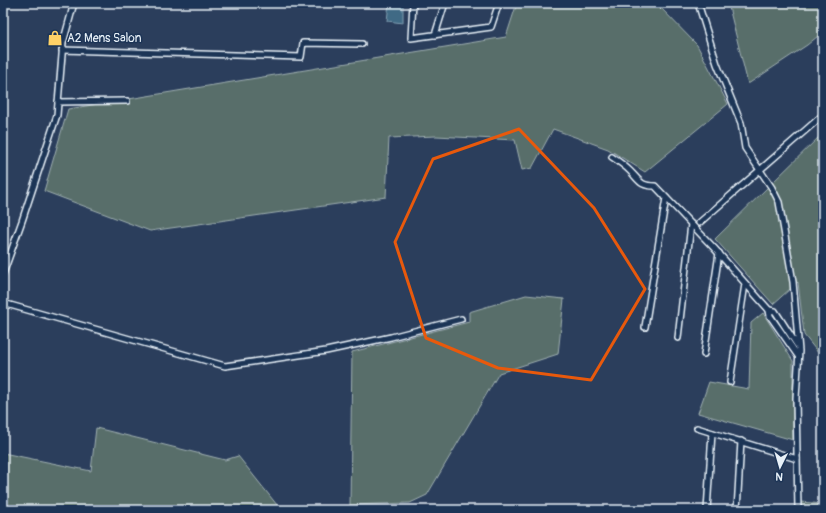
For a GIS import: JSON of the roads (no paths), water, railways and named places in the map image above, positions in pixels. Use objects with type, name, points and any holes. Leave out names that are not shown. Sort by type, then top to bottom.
[{"type":"street","points":[[3,274],[57,115],[64,36],[74,3]]},
{"type":"street","points":[[413,3],[411,38],[491,27],[499,3]]},
{"type":"street","points":[[435,35],[445,3]]},
{"type":"street","points":[[698,3],[717,64],[741,123],[745,148],[772,188],[778,202],[793,282],[799,357],[796,398],[798,510]]},
{"type":"street","points":[[62,50],[301,57],[302,43],[362,44]]},
{"type":"street","points":[[58,102],[127,101]]},
{"type":"street","points":[[699,223],[823,115]]},
{"type":"street","points":[[612,157],[630,171],[642,184],[655,186],[719,253],[769,310],[770,316],[799,357]]},
{"type":"street","points":[[645,327],[666,198]]},
{"type":"street","points":[[678,338],[691,224]]},
{"type":"street","points":[[704,354],[719,253]]},
{"type":"street","points":[[730,382],[745,284]]},
{"type":"street","points":[[3,303],[225,366],[326,351],[391,338],[462,319]]},
{"type":"street","points":[[769,310],[775,311],[798,347]]},
{"type":"street","points":[[697,428],[797,459]]},
{"type":"street","points":[[707,510],[712,433]]},
{"type":"street","points":[[737,510],[741,441]]},
{"type":"water","points":[[389,3],[403,3],[403,23],[387,21]]},
{"type":"place","name":"A2 Mens Salon","points":[[55,38]]}]
